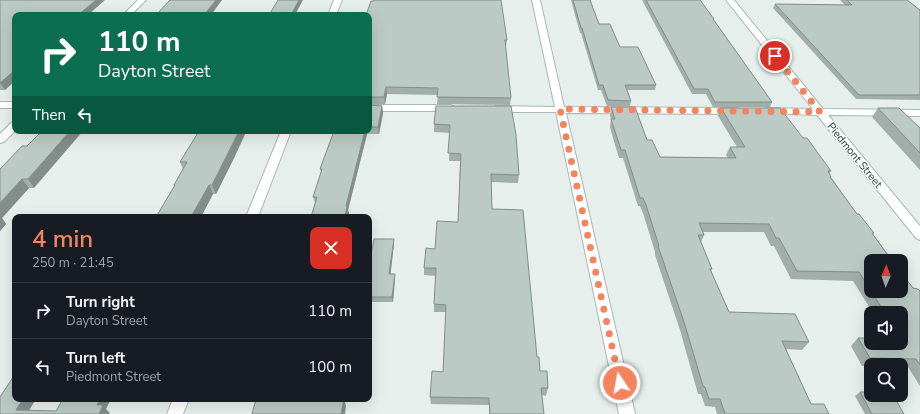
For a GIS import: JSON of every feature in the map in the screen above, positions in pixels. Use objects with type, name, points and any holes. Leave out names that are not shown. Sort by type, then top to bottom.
[{"type":"street","points":[[130,12],[142,0]]},
{"type":"street","points":[[333,12],[338,0]]},
{"type":"street","points":[[536,0],[626,414]]},
{"type":"street","name":"Piedmont Street","points":[[730,0],[920,234]]},
{"type":"street","points":[[0,105],[12,105]]},
{"type":"street","points":[[372,108],[461,108]]},
{"type":"street","points":[[484,109],[920,113]]},
{"type":"street","points":[[0,140],[12,128]]},
{"type":"street","points":[[253,214],[285,134]]},
{"type":"street","points":[[175,414],[180,402]]},
{"type":"building","points":[[0,0],[96,0],[82,12],[12,12],[12,73],[0,83]]},
{"type":"building","points":[[170,0],[216,0],[206,12],[159,12]]},
{"type":"building","points":[[278,0],[299,0],[293,12],[271,12]]},
{"type":"building","points":[[501,0],[507,40],[505,40],[511,98],[437,97],[438,88],[386,87],[384,97],[372,97],[372,12],[367,12],[371,1]]},
{"type":"building","points":[[573,0],[590,0],[599,24],[610,24],[620,47],[638,47],[656,85],[625,85],[631,101],[608,100],[603,85],[599,85]]},
{"type":"building","points":[[646,0],[700,0],[772,102],[715,102],[708,89],[694,89]]},
{"type":"building","points":[[847,0],[907,0],[920,10],[920,95],[859,95],[775,4],[852,5]]},
{"type":"building","points":[[372,105],[382,106],[378,127],[372,127]]},
{"type":"building","points":[[436,106],[511,106],[516,135],[519,175],[491,174],[492,209],[523,210],[537,357],[539,357],[540,371],[547,371],[548,388],[541,388],[544,414],[490,414],[489,398],[430,397],[432,371],[443,372],[446,305],[434,304],[436,268],[424,268],[426,248],[435,249],[437,221],[458,222],[461,154],[448,153],[450,125],[434,124]]},
{"type":"building","points":[[611,107],[635,107],[647,140],[652,140],[660,157],[736,158],[730,147],[745,147],[721,108],[780,108],[803,138],[807,138],[831,171],[828,171],[830,177],[857,214],[859,214],[874,233],[872,233],[887,254],[864,254],[864,280],[859,272],[797,271],[779,238],[776,238],[769,224],[699,223],[704,235],[698,235],[712,269],[710,269],[729,312],[795,314],[809,342],[782,341],[811,404],[824,404],[829,414],[725,414],[720,399],[709,399],[705,387],[703,386],[646,205],[643,198],[640,198],[625,150],[621,150],[611,119],[615,119]]},
{"type":"building","points":[[878,108],[899,108],[920,128],[920,153]]},
{"type":"building","points":[[39,134],[67,134],[28,179],[22,179],[0,203],[0,169],[22,146],[27,146]]},
{"type":"building","points":[[197,134],[238,134],[212,185],[209,185],[193,214],[158,214],[187,162],[180,162]]},
{"type":"building","points":[[333,134],[364,134],[346,206],[346,214],[312,214],[317,197],[313,197],[322,169],[320,169]]},
{"type":"building","points":[[374,239],[394,239],[389,274],[395,274],[392,297],[372,297],[372,249]]},
{"type":"building","points":[[908,282],[913,288],[920,291],[920,365],[916,359],[870,358],[865,350],[908,350],[908,306],[881,306],[875,298],[908,298]]},
{"type":"building","points":[[858,338],[864,338],[864,348]]},
{"type":"building","points":[[12,379],[12,402],[21,402],[16,410],[56,411],[61,402],[98,402],[97,405],[103,405],[99,414],[0,414],[0,397]]},
{"type":"building","points":[[860,392],[864,392],[864,399]]},
{"type":"building","points":[[255,402],[343,402],[341,414],[252,414]]},
{"type":"building","points":[[865,402],[897,402],[904,414],[872,414]]},
{"type":"route","points":[[620,383],[560,109],[820,112],[775,56]]}]
